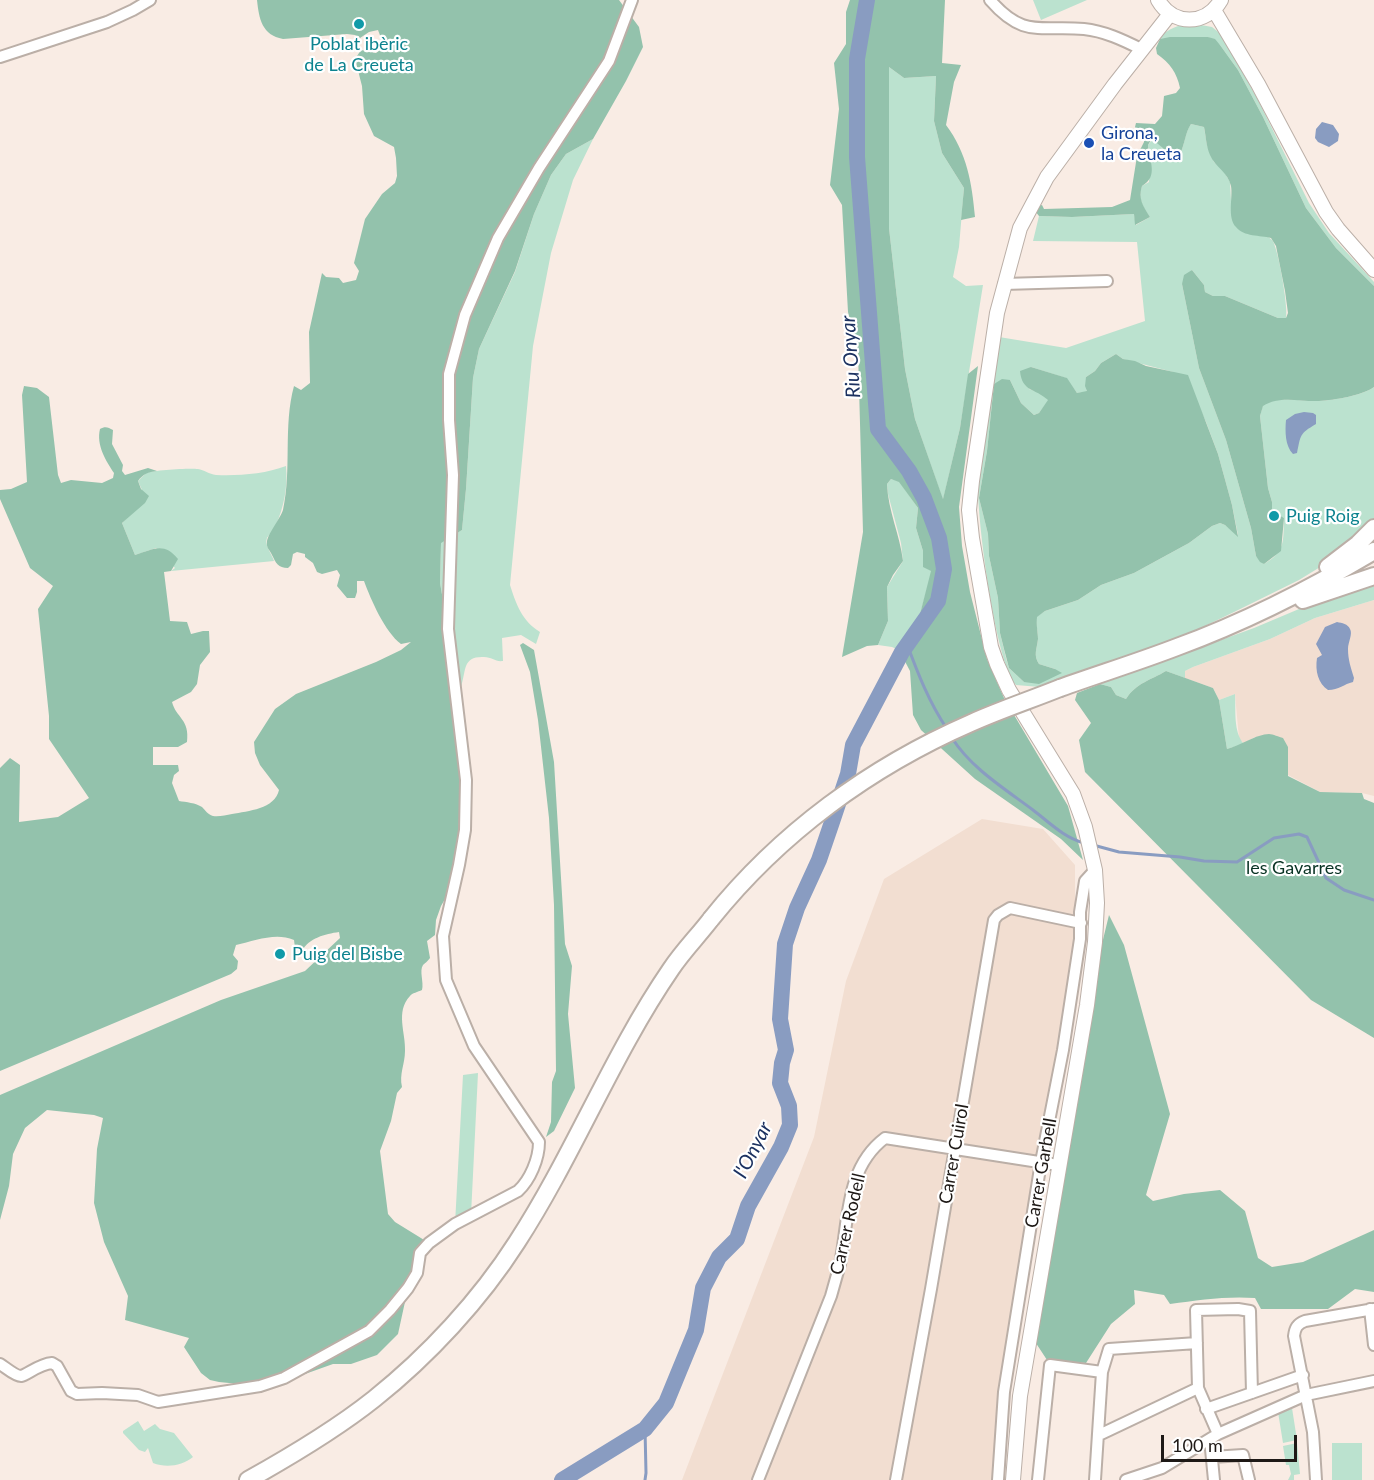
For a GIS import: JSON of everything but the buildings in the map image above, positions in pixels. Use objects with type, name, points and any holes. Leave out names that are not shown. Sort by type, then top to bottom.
[{"type":"highway","points":[[1254,614],[1274,598],[1338,560],[1374,528]]},
{"type":"highway","points":[[248,1480],[316,1440],[374,1399],[421,1357],[469,1305],[516,1243],[574,1144],[635,1027],[671,970],[711,919],[781,844],[855,787],[912,751],[972,722],[1177,647],[1232,624],[1321,581],[1374,551]]},
{"type":"highway","points":[[1232,624],[1262,617],[1327,591],[1374,576]]},
{"type":"main road","points":[[1158,0],[1170,14],[1195,20],[1206,16],[1218,5],[1326,212],[1374,270]]},
{"type":"main road","points":[[1013,1480],[1020,1396],[1087,1005],[1095,942],[1097,903],[1095,870],[1085,826],[1073,794],[1009,690],[991,647],[969,510],[979,425],[997,313],[1020,228],[1036,195],[1081,129],[1170,14]]},
{"type":"street","points":[[0,57],[107,22],[150,0]]},
{"type":"street","points":[[0,1364],[18,1376],[22,1376],[35,1367],[52,1363],[57,1366],[66,1385],[77,1394],[138,1395],[158,1402],[260,1386],[279,1380],[369,1331],[408,1288],[417,1273],[420,1253],[429,1243],[455,1224],[518,1191],[529,1176],[539,1149],[539,1142],[474,1046],[446,980],[443,956],[444,923],[459,865],[466,803],[466,780],[448,629],[453,475],[449,420],[449,374],[465,315],[498,238],[539,168],[609,61],[632,0]]},
{"type":"street","points":[[990,0],[1012,21],[1025,27],[1045,30],[1084,29],[1117,37],[1141,49]]},
{"type":"street","points":[[1004,284],[1107,281]]},
{"type":"street","name":"Carrer Garbell","points":[[998,1480],[1004,1392],[1041,1162],[1063,1050],[1081,923],[1080,912],[1086,881],[1095,870]]},
{"type":"street","name":"Carrer Cuirol","points":[[896,1480],[994,920],[1010,908],[1081,923]]},
{"type":"street","name":"Carrer Rodell","points":[[758,1480],[831,1296],[840,1265],[853,1185],[859,1169],[873,1147],[885,1138],[1058,1165]]},
{"type":"street","points":[[1316,1480],[1313,1432],[1294,1336],[1295,1329],[1299,1324],[1324,1317],[1372,1309],[1374,1345]]},
{"type":"street","points":[[1214,1480],[1212,1456],[1214,1437],[1198,1388],[1196,1310],[1250,1311],[1252,1393]]},
{"type":"street","points":[[1095,1480],[1102,1372],[1109,1349],[1197,1343]]},
{"type":"street","points":[[1038,1480],[1050,1365],[1102,1372]]},
{"type":"street","points":[[1206,1409],[1303,1375]]},
{"type":"street","points":[[1126,1480],[1162,1468],[1214,1437],[1306,1395],[1374,1381]]},
{"type":"street","points":[[1099,1435],[1198,1388]]},
{"type":"street","points":[[1212,1456],[1243,1455],[1249,1480]]},
{"type":"shaded area","points":[[1374,600],[1374,796],[1362,793],[1320,792],[1288,775],[1288,747],[1255,737],[1244,744],[1239,739],[1235,694],[1219,700],[1213,688],[1185,678],[1185,671],[1193,667],[1270,639],[1315,618]]},
{"type":"shaded area","points":[[982,819],[1043,829],[1075,865],[1075,938],[1001,1392],[994,1480],[682,1480],[814,1137],[846,981],[884,879]]},
{"type":"green space","points":[[257,0],[619,0],[639,27],[643,47],[593,139],[566,154],[551,175],[534,214],[515,271],[479,349],[473,378],[462,530],[441,543],[440,583],[448,629],[466,780],[456,880],[441,906],[436,920],[435,935],[427,941],[430,958],[422,967],[422,990],[411,995],[403,1009],[405,1051],[402,1087],[397,1093],[391,1121],[380,1151],[388,1214],[395,1222],[429,1243],[408,1288],[398,1334],[377,1355],[351,1364],[333,1364],[305,1374],[299,1371],[260,1386],[210,1380],[201,1373],[184,1347],[189,1338],[125,1320],[128,1296],[104,1242],[94,1203],[97,1149],[103,1118],[47,1110],[25,1128],[13,1154],[9,1186],[0,1220],[0,1095],[221,1000],[305,971],[340,938],[339,932],[323,935],[298,952],[294,940],[280,937],[236,945],[233,955],[238,961],[237,969],[231,974],[0,1071],[0,768],[10,758],[20,765],[19,822],[58,817],[89,798],[49,739],[49,716],[38,609],[53,586],[30,568],[0,499],[0,490],[11,489],[27,482],[22,395],[24,386],[37,388],[49,397],[58,475],[61,483],[71,480],[102,483],[113,478],[114,473],[99,441],[100,429],[105,427],[113,430],[112,444],[123,465],[122,471],[125,475],[148,468],[157,471],[146,474],[138,481],[141,489],[149,496],[145,503],[122,523],[135,555],[158,548],[168,550],[178,559],[171,571],[164,572],[170,621],[187,622],[191,634],[209,631],[210,652],[200,665],[197,684],[191,692],[172,702],[185,723],[187,742],[178,747],[153,747],[153,765],[178,765],[179,771],[174,775],[172,783],[179,801],[200,806],[213,816],[253,810],[267,805],[279,790],[260,765],[255,753],[254,742],[275,709],[296,694],[376,662],[401,650],[411,642],[401,644],[389,632],[364,581],[357,581],[355,598],[347,598],[337,586],[340,575],[337,570],[322,574],[317,572],[305,554],[297,552],[293,554],[291,565],[288,568],[282,567],[276,563],[267,546],[269,535],[283,510],[286,495],[289,416],[294,386],[301,390],[310,383],[309,332],[322,273],[326,277],[339,278],[343,283],[356,280],[359,271],[354,263],[365,219],[382,194],[395,183],[397,176],[394,147],[374,136],[364,114],[362,86],[355,59],[361,50],[376,53],[380,50],[381,38],[378,30],[369,32],[360,38],[347,34],[283,39],[266,30],[259,14]]},
{"type":"green space","points":[[850,0],[945,0],[942,63],[961,65],[954,82],[946,125],[964,157],[975,217],[961,220],[964,188],[942,153],[934,121],[936,76],[904,78],[889,67],[889,228],[905,369],[915,419],[943,499],[960,428],[968,374],[978,366],[959,507],[962,546],[970,592],[987,659],[1004,698],[1068,806],[1083,860],[1061,839],[975,779],[921,730],[913,715],[910,671],[899,650],[919,618],[931,571],[923,567],[923,551],[916,528],[918,508],[899,482],[891,479],[887,484],[888,494],[903,561],[887,587],[888,621],[878,645],[867,646],[842,657],[863,532],[858,351],[848,312],[842,205],[830,185],[839,109],[834,63],[846,44],[846,12]]},
{"type":"green space","points":[[1033,0],[1087,0],[1041,20]]},
{"type":"green space","points":[[1190,23],[1212,27],[1222,35],[1259,102],[1309,203],[1329,233],[1374,282],[1374,286],[1336,248],[1306,208],[1263,117],[1238,70],[1220,45],[1208,37],[1160,39],[1159,37],[1174,28]]},
{"type":"green space","points":[[1208,37],[1215,39],[1220,45],[1238,70],[1263,117],[1306,208],[1336,248],[1374,286],[1374,387],[1340,399],[1283,400],[1263,406],[1260,416],[1272,511],[1284,518],[1281,551],[1264,564],[1256,556],[1251,528],[1226,440],[1199,368],[1182,284],[1184,275],[1192,270],[1204,285],[1205,292],[1213,296],[1225,296],[1278,318],[1286,318],[1288,313],[1285,291],[1276,246],[1271,238],[1243,233],[1233,223],[1231,186],[1210,155],[1204,127],[1191,124],[1180,154],[1171,154],[1151,140],[1148,145],[1152,173],[1142,186],[1141,195],[1143,206],[1150,217],[1135,225],[1134,214],[1039,216],[1035,211],[1038,206],[1042,205],[1044,209],[1112,207],[1130,200],[1137,156],[1144,142],[1144,137],[1135,127],[1136,123],[1155,124],[1162,116],[1164,96],[1176,93],[1180,88],[1172,69],[1157,54],[1156,48],[1160,39]]},
{"type":"green space","points":[[889,67],[904,78],[936,76],[934,121],[942,153],[964,188],[959,247],[953,277],[966,286],[983,285],[960,428],[943,500],[915,419],[905,369],[889,228]]},
{"type":"green space","points":[[1191,124],[1204,127],[1207,145],[1214,162],[1223,170],[1230,182],[1232,217],[1272,240],[1280,265],[1286,318],[1278,318],[1225,296],[1213,296],[1205,292],[1204,285],[1192,270],[1182,284],[1199,368],[1226,440],[1251,528],[1256,556],[1264,564],[1280,550],[1283,539],[1284,518],[1272,512],[1260,416],[1263,405],[1276,400],[1333,400],[1355,395],[1374,387],[1374,523],[1330,561],[1299,580],[1184,636],[1040,687],[1016,685],[1008,671],[994,621],[978,502],[978,484],[999,337],[1066,348],[1145,321],[1137,242],[1033,241],[1039,216],[1134,214],[1136,225],[1150,217],[1143,206],[1140,195],[1142,186],[1149,182],[1148,145],[1152,140],[1156,141],[1167,153],[1180,154]],"holes":[[[1116,354],[1123,359],[1173,372],[1201,411],[1218,454],[1238,535],[1220,523],[1212,526],[1189,543],[1134,573],[1101,585],[1078,600],[1045,611],[1036,617],[1037,661],[1039,664],[1055,669],[1024,682],[1009,668],[1006,658],[1000,633],[998,598],[989,556],[988,534],[979,498],[987,451],[994,384],[1010,380],[1021,403],[1034,415],[1039,413],[1049,400],[1041,393],[1029,389],[1031,367],[1066,378],[1077,393],[1087,392],[1086,377],[1101,363]]]},
{"type":"green space","points":[[593,139],[573,180],[551,253],[533,346],[510,585],[524,617],[540,632],[536,644],[521,635],[502,638],[503,661],[477,657],[469,661],[456,697],[440,583],[441,542],[462,530],[473,378],[479,349],[515,272],[534,214],[551,175],[566,154]]},
{"type":"green space","points":[[1116,354],[1123,359],[1146,366],[1188,375],[1218,454],[1238,537],[1225,525],[1220,523],[1212,526],[1189,543],[1134,573],[1101,585],[1078,600],[1045,611],[1037,617],[1036,658],[1039,664],[1062,673],[1039,684],[1024,682],[1009,668],[1000,633],[998,598],[989,556],[988,534],[979,498],[987,451],[994,384],[1002,379],[1010,380],[1021,403],[1034,415],[1039,413],[1048,400],[1023,383],[1020,371],[1031,367],[1067,378],[1077,393],[1087,391],[1086,377],[1101,363]]},
{"type":"green space","points":[[286,466],[283,505],[275,527],[266,541],[274,561],[171,571],[175,568],[156,548],[135,555],[122,523],[142,504],[142,490],[138,481],[146,473],[194,469],[216,475],[242,475]]},
{"type":"green space","points":[[891,479],[899,481],[918,508],[916,528],[923,551],[923,566],[932,571],[919,618],[899,650],[878,645],[888,621],[887,587],[903,561],[901,543],[888,494],[887,484]]},
{"type":"green space","points":[[1374,583],[1374,600],[1315,618],[1270,639],[1193,667],[1185,671],[1185,678],[1166,671],[1139,685],[1126,699],[1116,695],[1111,687],[1100,684],[1254,628],[1318,601]]},
{"type":"green space","points":[[523,643],[534,650],[554,762],[565,944],[572,966],[568,1014],[575,1088],[554,1131],[546,1137],[551,1122],[552,1082],[556,1071],[554,905],[549,818],[538,720],[530,672],[520,645]]},
{"type":"green space","name":"les Gavarres","points":[[1166,671],[1213,688],[1219,700],[1227,749],[1264,735],[1271,734],[1283,738],[1288,747],[1288,776],[1320,792],[1362,793],[1364,799],[1374,803],[1374,1038],[1311,1000],[1085,772],[1079,740],[1091,723],[1075,700],[1077,693],[1100,684],[1111,687],[1116,695],[1126,699],[1139,685]]},
{"type":"green space","points":[[1235,694],[1238,733],[1244,744],[1227,749],[1219,700]]},
{"type":"green space","points":[[1109,915],[1124,945],[1170,1114],[1146,1195],[1153,1201],[1184,1194],[1220,1190],[1245,1211],[1258,1258],[1272,1267],[1303,1262],[1374,1230],[1374,1292],[1355,1289],[1328,1309],[1261,1309],[1255,1298],[1223,1298],[1170,1304],[1164,1295],[1134,1290],[1135,1304],[1111,1324],[1086,1363],[1047,1360],[1030,1334],[1087,1005]]},
{"type":"green space","points":[[478,1073],[471,1215],[455,1224],[463,1075]]},
{"type":"green space","points":[[1292,1408],[1297,1440],[1283,1443],[1278,1412]]},
{"type":"green space","points":[[138,1421],[144,1431],[155,1424],[160,1429],[174,1433],[193,1457],[174,1465],[153,1463],[148,1448],[145,1452],[139,1450],[123,1433]]},
{"type":"green space","points":[[1297,1443],[1300,1474],[1294,1475],[1294,1480],[1288,1480],[1291,1474],[1289,1465],[1286,1465],[1283,1446]]},
{"type":"green space","points":[[1332,1443],[1362,1443],[1362,1480],[1332,1480]]},
{"type":"water","points":[[1322,122],[1333,125],[1339,134],[1338,141],[1329,147],[1315,138],[1316,129]]},
{"type":"water","points":[[1304,412],[1316,415],[1316,424],[1306,430],[1300,439],[1297,453],[1293,454],[1287,443],[1286,420],[1295,414]]},
{"type":"water","points":[[1337,622],[1346,625],[1351,631],[1348,653],[1354,678],[1353,682],[1328,690],[1318,676],[1317,658],[1322,655],[1316,644],[1325,627]]},
{"type":"waterway","name":"l'Onyar","points":[[562,1480],[645,1429],[666,1403],[696,1330],[703,1288],[719,1257],[737,1239],[748,1206],[781,1147],[790,1125],[789,1106],[780,1083],[786,1050],[780,1019],[785,944],[832,822],[848,774],[853,745],[902,652],[938,601],[944,569],[939,538],[924,498],[909,471],[878,429],[857,157],[857,59],[867,0]]},
{"type":"waterway","points":[[907,644],[924,688],[947,729]]},
{"type":"waterway","points":[[952,738],[969,759],[989,777],[1063,833],[1084,843]]},
{"type":"waterway","points":[[1093,845],[1119,852],[1237,862],[1274,838],[1299,834],[1307,837],[1326,878],[1344,890],[1374,900]]},
{"type":"waterway","points":[[645,1429],[645,1480]]},
{"type":"place","name":"Poblat ibèric de La Creueta","points":[[359,24]]},
{"type":"place","name":"Girona, la Creueta","points":[[1089,143]]},
{"type":"place","name":"Puig Roig","points":[[1274,516]]},
{"type":"place","name":"Puig del Bisbe","points":[[280,954]]},
{"type":"water label","name":"Riu Onyar","points":[[851,357]]}]
